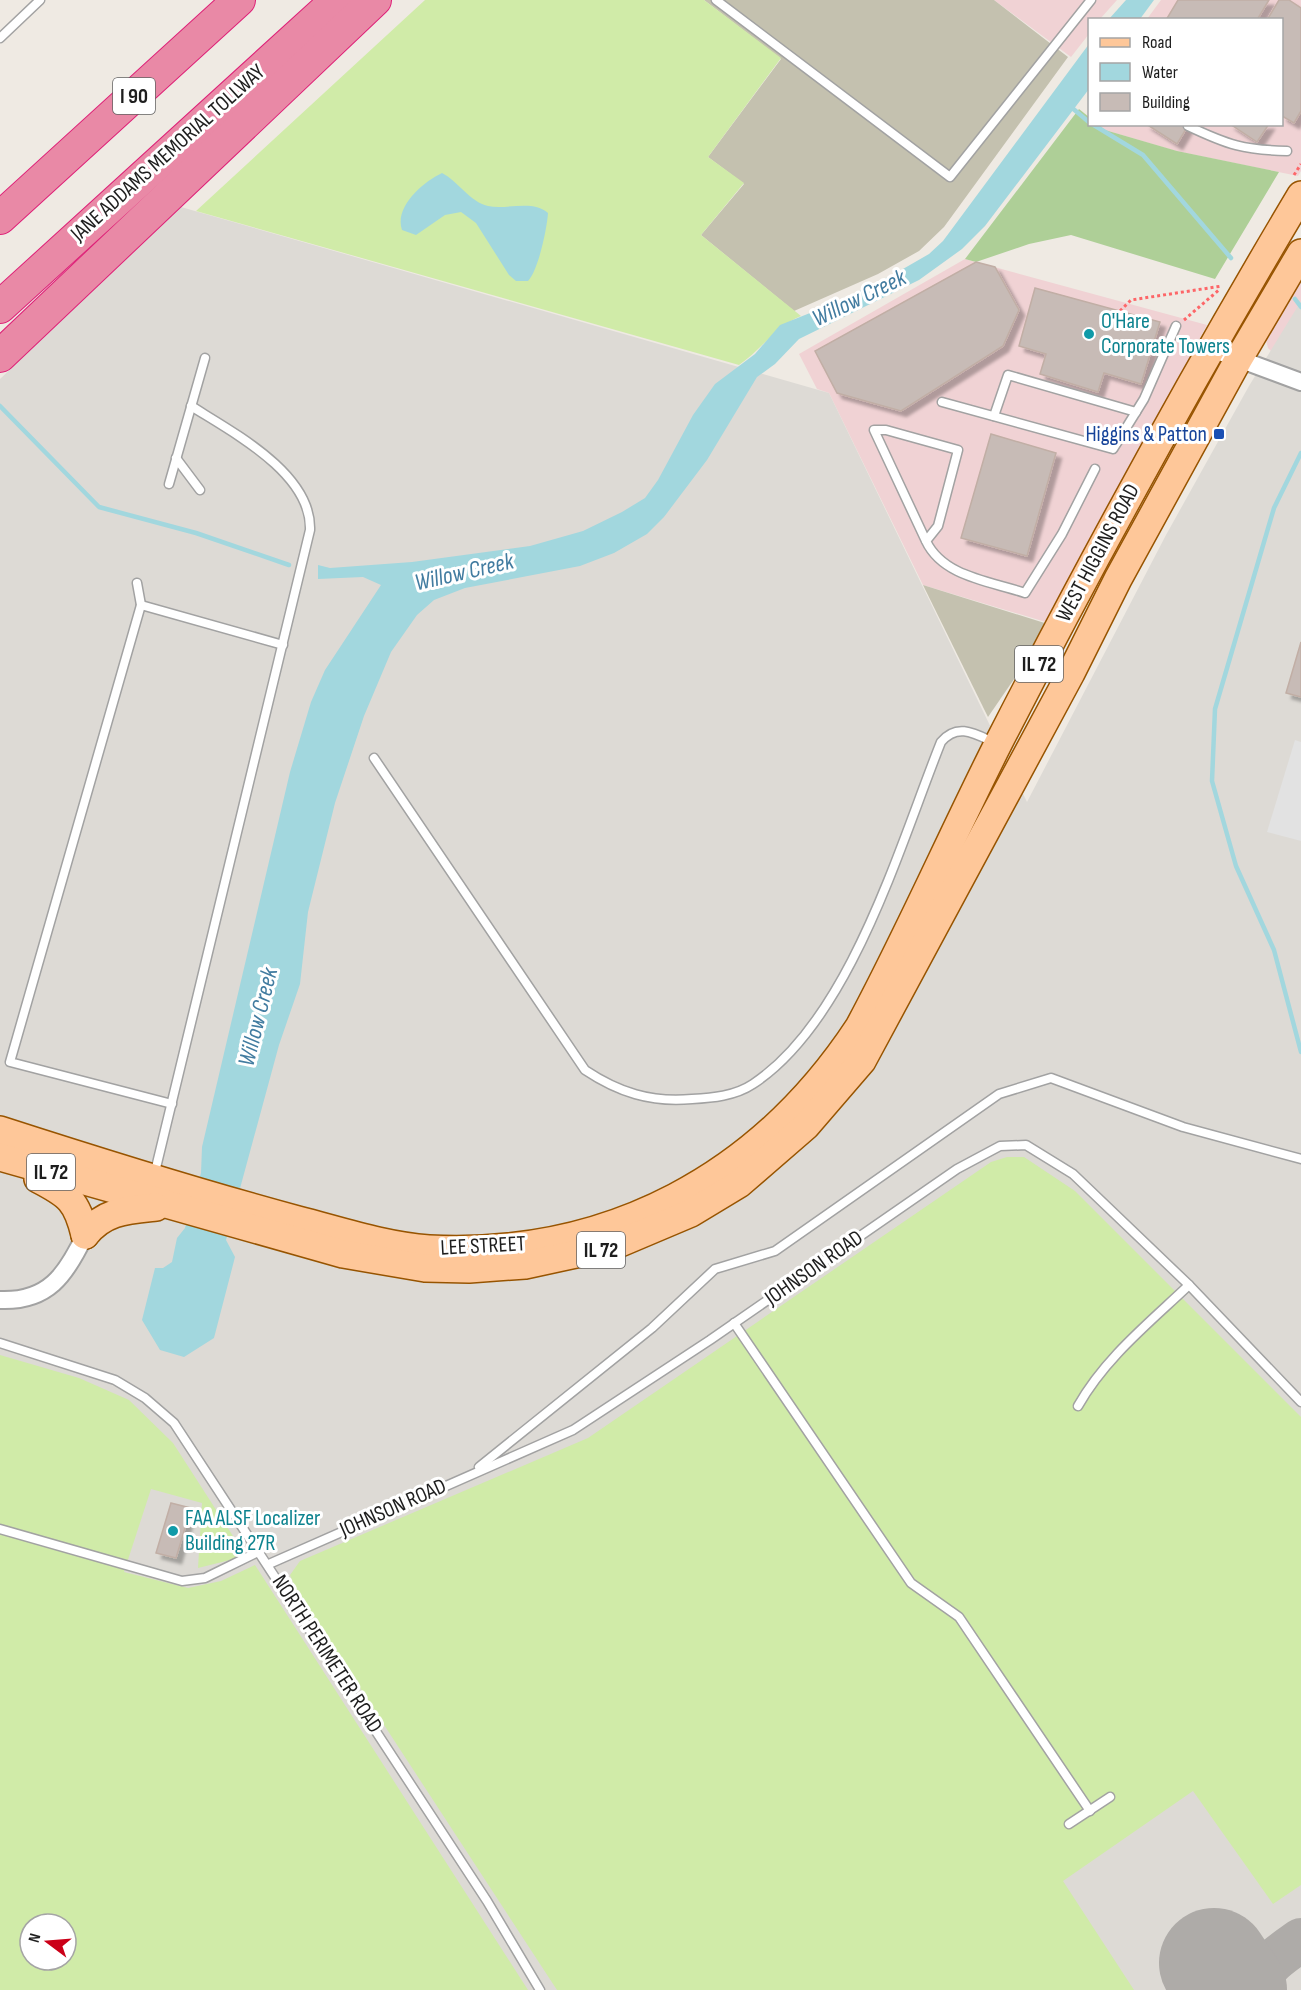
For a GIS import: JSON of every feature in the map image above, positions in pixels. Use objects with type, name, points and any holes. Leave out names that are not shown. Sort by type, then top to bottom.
[{"type":"highway","name":"I 90","points":[[0,218],[239,0]]},
{"type":"highway","name":"JANE ADDAMS MEMORIAL TOLLWAY","points":[[0,307],[337,0]]},
{"type":"highway","points":[[0,356],[375,0]]},
{"type":"highway","points":[[0,205],[30,191]]},
{"type":"main road","name":"WEST HIGGINS ROAD","points":[[880,986],[998,745],[1145,464],[1212,349],[1296,187]]},
{"type":"main road","name":"WEST HIGGINS ROAD","points":[[886,1020],[1071,673],[1118,579],[1238,360],[1301,253]]},
{"type":"main road","name":"LEE STREET","points":[[0,1158],[235,1214],[428,1248],[522,1246],[572,1237],[617,1224],[682,1196],[723,1170],[770,1134],[833,1066],[880,986]]},
{"type":"main road","name":"LEE STREET","points":[[235,1214],[343,1254],[424,1268],[469,1269],[525,1265],[613,1246],[691,1213],[739,1184],[773,1157],[831,1100],[862,1061],[886,1020]]},
{"type":"main road","name":"LEE STREET","points":[[0,1130],[153,1180],[183,1203]]},
{"type":"main road","points":[[0,1158],[70,1197],[79,1210],[85,1235]]},
{"type":"main road","points":[[85,1235],[99,1220],[116,1211],[183,1203]]},
{"type":"street","points":[[1212,349],[1301,382]]},
{"type":"street","points":[[0,1300],[19,1301],[47,1290],[72,1263],[85,1235]]},
{"type":"lane","points":[[0,38],[40,0]]},
{"type":"lane","points":[[716,0],[950,177],[1091,0]]},
{"type":"lane","points":[[1188,126],[1216,140],[1247,150],[1287,151]]},
{"type":"lane","points":[[942,402],[1113,449],[1136,412],[1176,326]]},
{"type":"lane","points":[[169,484],[205,358]]},
{"type":"lane","points":[[994,416],[1008,375],[1136,412]]},
{"type":"lane","points":[[153,1180],[283,645],[310,530],[311,515],[293,480],[225,428],[191,406]]},
{"type":"lane","points":[[926,541],[938,526],[958,450],[886,429],[874,430],[898,480],[926,541],[933,555],[949,568],[1025,592],[1062,534],[1095,469]]},
{"type":"lane","points":[[176,458],[201,490]]},
{"type":"lane","points":[[137,583],[141,605],[10,1062],[172,1104]]},
{"type":"lane","points":[[141,605],[283,645]]},
{"type":"lane","points":[[374,758],[585,1070],[610,1087],[644,1098],[682,1100],[721,1097],[751,1086],[780,1063],[800,1041],[828,1002],[864,934],[904,844],[940,742],[948,733],[963,730],[998,745]]},
{"type":"lane","points":[[469,1475],[652,1328],[715,1269],[775,1251],[999,1094],[1051,1078],[1183,1126],[1301,1159]]},
{"type":"lane","name":"JOHNSON ROAD","points":[[268,1564],[573,1430],[734,1323],[957,1169],[1000,1146],[1026,1145],[1073,1174],[1189,1285],[1299,1400]]},
{"type":"lane","points":[[1078,1406],[1093,1379],[1110,1360],[1189,1285]]},
{"type":"lane","points":[[734,1323],[911,1583],[959,1617],[1090,1811]]},
{"type":"lane","name":"NORTH PERIMETER ROAD","points":[[0,1343],[115,1380],[145,1398],[174,1423],[487,1900],[540,1990]]},
{"type":"lane","points":[[0,1529],[182,1581],[205,1578],[260,1551]]},
{"type":"lane","points":[[1069,1824],[1110,1797]]},
{"type":"path","points":[[1296,187],[1301,164]]},
{"type":"path","points":[[1176,326],[1222,286],[1227,277]]},
{"type":"path","points":[[1120,311],[1131,300],[1222,286]]},
{"type":"shaded area","points":[[704,0],[994,0],[1068,57],[944,227],[919,251],[878,274],[794,311],[701,235],[744,184],[708,157],[781,59]]},
{"type":"shaded area","points":[[994,0],[1117,0],[1101,18],[1088,18],[1088,35],[1071,57]]},
{"type":"shaded area","points":[[1161,0],[1301,0],[1301,171],[1298,176],[1176,151],[1105,130],[1100,126],[1283,126],[1283,18],[1148,18]]},
{"type":"shaded area","points":[[181,207],[829,393],[1027,802],[1166,535],[1249,386],[1301,301],[1301,1990],[0,1990],[0,379]]},
{"type":"shaded area","points":[[965,259],[1207,325],[1049,623],[923,585],[829,393],[817,389],[799,354]]},
{"type":"shaded area","points":[[1301,282],[1301,363],[1273,353],[1268,348],[1266,340]]},
{"type":"shaded area","points":[[923,585],[1051,625],[988,717],[985,711]]},
{"type":"shaded area","points":[[1295,740],[1301,742],[1301,841],[1267,832]]},
{"type":"green space","points":[[425,0],[704,0],[781,58],[708,157],[744,183],[701,235],[801,316],[776,332],[739,365],[196,211]]},
{"type":"green space","points":[[1079,109],[1088,116],[1088,126],[1100,126],[1105,130],[1177,151],[1279,172],[1215,279],[1071,235],[1029,244],[976,262],[965,259]]},
{"type":"green space","points":[[1007,1157],[1024,1157],[1075,1191],[1301,1417],[1301,1885],[1273,1904],[1193,1791],[1063,1881],[1134,1990],[557,1990],[296,1590],[290,1575],[300,1561],[588,1438],[991,1162]]},
{"type":"green space","points":[[0,1355],[79,1378],[129,1400],[173,1443],[242,1550],[234,1559],[198,1568],[202,1503],[151,1489],[124,1572],[188,1588],[221,1581],[255,1565],[528,1990],[0,1990]]},
{"type":"water","points":[[1126,0],[1154,0],[1141,18],[1110,18]]},
{"type":"water","name":"Willow Creek","points":[[1088,45],[1088,90],[985,226],[962,249],[919,280],[799,339],[775,364],[757,377],[707,460],[664,517],[647,534],[614,553],[580,566],[465,588],[434,600],[417,615],[391,652],[364,716],[335,803],[308,912],[300,984],[279,1045],[226,1240],[235,1257],[214,1338],[184,1357],[160,1350],[142,1320],[155,1268],[163,1268],[172,1262],[177,1238],[185,1228],[201,1173],[202,1147],[290,772],[311,702],[325,670],[381,585],[363,577],[318,579],[318,565],[330,568],[412,562],[530,546],[583,531],[622,512],[645,498],[658,480],[693,415],[715,384],[755,354],[780,325],[840,301],[896,273],[929,254],[943,241]]},
{"type":"water","points":[[442,173],[482,204],[495,207],[535,207],[548,213],[544,239],[532,276],[528,281],[516,281],[509,275],[476,223],[461,212],[445,215],[416,235],[402,230],[402,213],[406,204],[427,182]]},
{"type":"building","points":[[1178,0],[1269,0],[1258,18],[1167,18]]},
{"type":"building","points":[[1279,0],[1289,0],[1301,8],[1301,111],[1294,123],[1283,117],[1283,18],[1268,18]]},
{"type":"building","points":[[1149,126],[1188,126],[1177,144]]},
{"type":"building","points":[[1233,126],[1268,126],[1257,142]]},
{"type":"building","points":[[976,262],[995,267],[1019,310],[1003,346],[901,411],[837,393],[815,351]]},
{"type":"building","name":"O'Hare Corporate Towers","points":[[1035,288],[1160,322],[1141,384],[1104,373],[1098,392],[1040,374],[1046,354],[1019,346]]},
{"type":"building","points":[[991,434],[1056,453],[1027,556],[961,538]]},
{"type":"building","points":[[1301,642],[1301,697],[1286,693]]},
{"type":"building","name":"FAA ALSF Localizer Building 27R","points":[[171,1503],[191,1508],[176,1558],[156,1553]]},
{"type":"waterway","points":[[1071,107],[1088,121]]},
{"type":"waterway","points":[[1095,126],[1143,155],[1231,258]]},
{"type":"waterway","points":[[1295,299],[1301,307]]},
{"type":"waterway","points":[[0,406],[99,507],[196,533],[289,565]]},
{"type":"waterway","points":[[1301,453],[1274,508],[1215,709],[1212,781],[1236,866],[1274,950],[1301,1052]]},
{"type":"taxiway","points":[[1253,1990],[1267,1967],[1301,1940]]},
{"type":"runway","points":[[1214,1963],[1232,1990]]},
{"type":"place","name":"O'Hare Corporate Towers","points":[[1089,334]]},
{"type":"place","name":"Higgins & Patton","points":[[1219,434]]},
{"type":"place","name":"FAA ALSF Localizer Building 27R","points":[[173,1531]]}]
